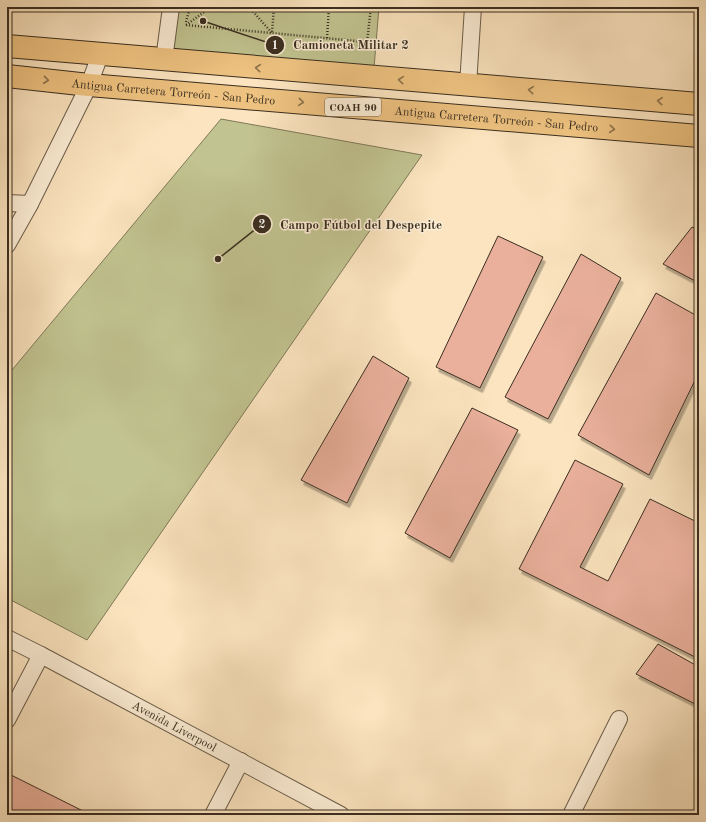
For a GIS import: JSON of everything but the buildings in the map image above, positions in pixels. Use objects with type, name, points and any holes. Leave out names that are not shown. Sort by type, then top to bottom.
[{"type":"main road","points":[[7,46],[100,55],[699,104]]},
{"type":"main road","name":"Antigua Carretera Torreón - San Pedro","points":[[7,76],[699,136]]},
{"type":"street","points":[[164,60],[171,7]]},
{"type":"street","points":[[468,85],[473,7]]},
{"type":"street","points":[[7,245],[30,204],[89,84],[100,55]]},
{"type":"street","points":[[7,203],[30,204]]},
{"type":"street","name":"Avenida Liverpool","points":[[7,638],[341,815]]},
{"type":"street","points":[[7,720],[41,655]]},
{"type":"street","points":[[571,815],[619,719]]},
{"type":"street","points":[[213,815],[241,761]]},
{"type":"path","points":[[186,25],[190,7]]},
{"type":"path","points":[[186,25],[211,7]]},
{"type":"path","points":[[249,7],[272,33]]},
{"type":"path","points":[[272,33],[274,7]]},
{"type":"path","points":[[327,38],[329,7]]},
{"type":"path","points":[[186,25],[368,42],[371,7]]},
{"type":"green space","points":[[176,7],[379,7],[374,68],[170,49]]},
{"type":"green space","points":[[221,119],[422,155],[87,640],[7,598],[7,376]]},
{"type":"place","name":"Camioneta Militar 2","points":[[203,21]]},
{"type":"place","name":"Campo Fútbol del Despepite","points":[[218,259]]}]
